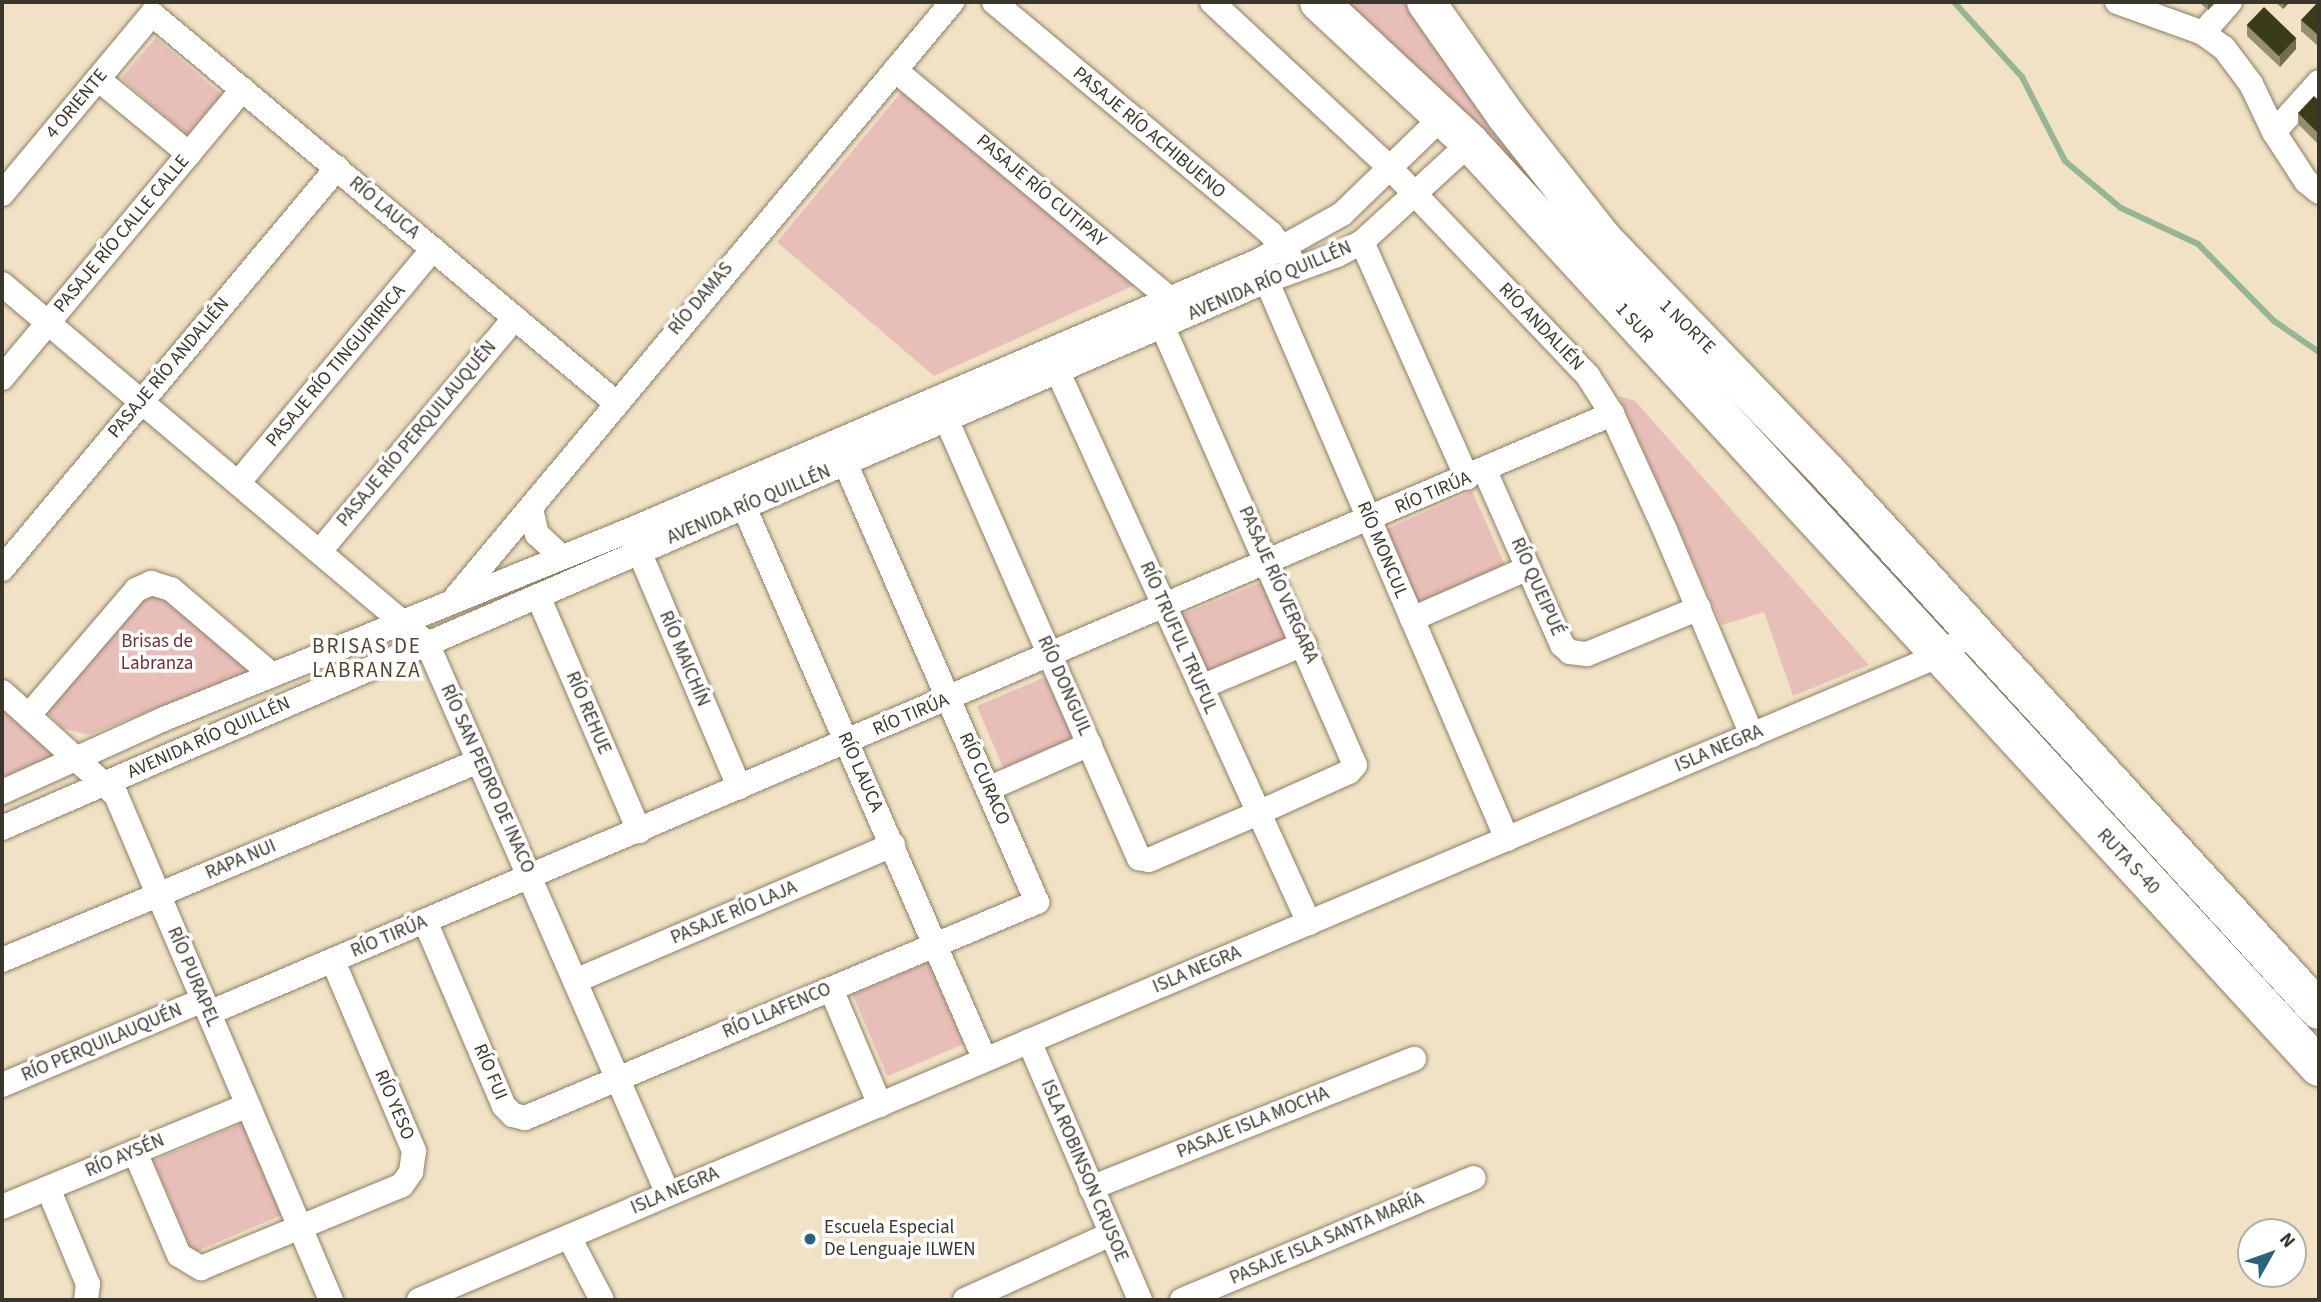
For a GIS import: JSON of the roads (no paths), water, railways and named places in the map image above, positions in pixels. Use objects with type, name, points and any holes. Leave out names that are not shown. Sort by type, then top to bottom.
[{"type":"main road","name":"1 SUR","points":[[1320,2],[1470,143],[1938,656]]},
{"type":"main road","name":"1 NORTE","points":[[1426,2],[1506,116],[1604,240],[1829,474],[1972,633]]},
{"type":"main road","name":"RUTA S-40","points":[[1972,633],[2319,1010]]},
{"type":"main road","name":"RUTA S-40","points":[[1938,656],[2319,1067]]},
{"type":"street","name":"RÍO DAMAS","points":[[454,600],[531,509],[615,402],[952,2]]},
{"type":"street","name":"PASAJE RÍO ACHIBUENO","points":[[994,2],[1284,247],[1298,271]]},
{"type":"street","name":"RÍO ANDALIÉN","points":[[1212,2],[1391,169],[1588,376],[1612,414],[1699,608],[1752,735]]},
{"type":"street","points":[[2117,2],[2203,33],[2224,48],[2251,84],[2274,132],[2319,192]]},
{"type":"street","points":[[2203,33],[2230,2]]},
{"type":"street","name":"4 ORIENTE","points":[[2,194],[152,14]]},
{"type":"street","name":"RÍO LAUCA","points":[[152,14],[615,402]]},
{"type":"street","name":"PASAJE RÍO CUTIPAY","points":[[895,70],[1167,313]]},
{"type":"street","points":[[98,79],[189,154]]},
{"type":"street","points":[[2274,132],[2319,82]]},
{"type":"street","name":"PASAJE RÍO CALLE CALLE","points":[[2,378],[243,89]]},
{"type":"street","name":"AVENIDA RÍO QUILLÉN","points":[[2,828],[538,596],[634,541],[1262,271],[1284,247],[1342,214],[1443,116]]},
{"type":"street","name":"AVENIDA RÍO QUILLÉN","points":[[1262,271],[1298,271],[1362,242],[1416,196],[1470,143]]},
{"type":"street","name":"PASAJE RÍO ANDALIÉN","points":[[2,569],[337,168]]},
{"type":"street","name":"RÍO QUEIPUÉ","points":[[1362,242],[1476,475],[1528,568],[1562,645],[1570,652],[1587,654],[1699,608]]},
{"type":"street","name":"PASAJE RÍO TINGUIRIRICA","points":[[239,482],[433,249]]},
{"type":"street","name":"RÍO MONCUL","points":[[1262,271],[1507,839]]},
{"type":"street","name":"RÍO SAN PEDRO DE INACO","points":[[2,284],[404,621],[426,643],[619,1077],[668,1194]]},
{"type":"street","name":"PASAJE RÍO VERGARA","points":[[1167,313],[1268,563],[1354,765],[1349,772],[1258,813]]},
{"type":"street","name":"PASAJE RÍO PERQUILAUQUÉN","points":[[320,551],[515,318]]},
{"type":"street","name":"RÍO TRUFUL TRUFUL","points":[[1053,362],[1309,923]]},
{"type":"street","name":"RÍO DONGUIL","points":[[942,408],[1139,858],[1149,860],[1258,813]]},
{"type":"street","name":"RÍO TIRÚA","points":[[206,1007],[333,961],[1476,475],[1612,414]]},
{"type":"street","name":"RÍO CURACO","points":[[841,452],[1037,902],[936,945]]},
{"type":"street","name":"RÍO LAUCA","points":[[739,496],[985,1060]]},
{"type":"street","points":[[531,509],[537,534],[562,557]]},
{"type":"street","name":"AVENIDA RÍO QUILLÉN","points":[[2,792],[272,675],[562,557],[634,541]]},
{"type":"street","name":"RÍO MAICHÍN","points":[[634,541],[739,787]]},
{"type":"street","points":[[1412,619],[1528,568]]},
{"type":"street","points":[[29,715],[136,590],[151,583],[171,589],[272,675]]},
{"type":"street","name":"RÍO REHUE","points":[[538,596],[639,831]]},
{"type":"street","name":"ISLA NEGRA","points":[[419,1300],[1938,656],[1972,633]]},
{"type":"street","points":[[1201,687],[1304,644]]},
{"type":"street","name":"RÍO PURAPEL","points":[[2,692],[106,783],[116,795],[331,1300]]},
{"type":"street","points":[[988,789],[1090,744]]},
{"type":"street","name":"RAPA NUI","points":[[2,960],[479,761]]},
{"type":"street","name":"PASAJE RÍO LAJA","points":[[575,981],[893,845]]},
{"type":"street","name":"RÍO FUI","points":[[425,921],[508,1111],[525,1118],[619,1077]]},
{"type":"street","name":"RÍO LLAFENCO","points":[[619,1077],[936,945]]},
{"type":"street","name":"RÍO YESO","points":[[300,1229],[395,1189],[407,1179],[414,1158],[333,961]]},
{"type":"street","points":[[831,989],[880,1105]]},
{"type":"street","name":"RÍO PERQUILAUQUÉN","points":[[2,1085],[206,1007]]},
{"type":"street","name":"ISLA ROBINSON CRUSOE","points":[[1029,1041],[1140,1300]]},
{"type":"street","name":"PASAJE ISLA MOCHA","points":[[1091,1188],[1414,1059]]},
{"type":"street","name":"RÍO AYSÉN","points":[[2,1208],[248,1105]]},
{"type":"street","points":[[135,1152],[179,1255],[193,1266],[210,1267],[300,1229]]},
{"type":"street","name":"PASAJE ISLA SANTA MARÍA","points":[[1182,1300],[1472,1178]]},
{"type":"street","points":[[48,1188],[88,1284],[86,1300]]},
{"type":"street","points":[[965,1300],[1111,1234]]},
{"type":"street","points":[[569,1237],[602,1300]]},
{"type":"waterway","points":[[1954,2],[2022,77],[2065,161],[2121,208],[2198,244],[2274,321],[2319,352]]},
{"type":"place","name":"Escuela Especial De Lenguaje ILWEN","points":[[810,1239]]},
{"type":"district","name":"BRISAS DE LABRANZA","points":[[367,658]]},
{"type":"park label","name":"Brisas de Labranza","points":[[157,653]]}]
